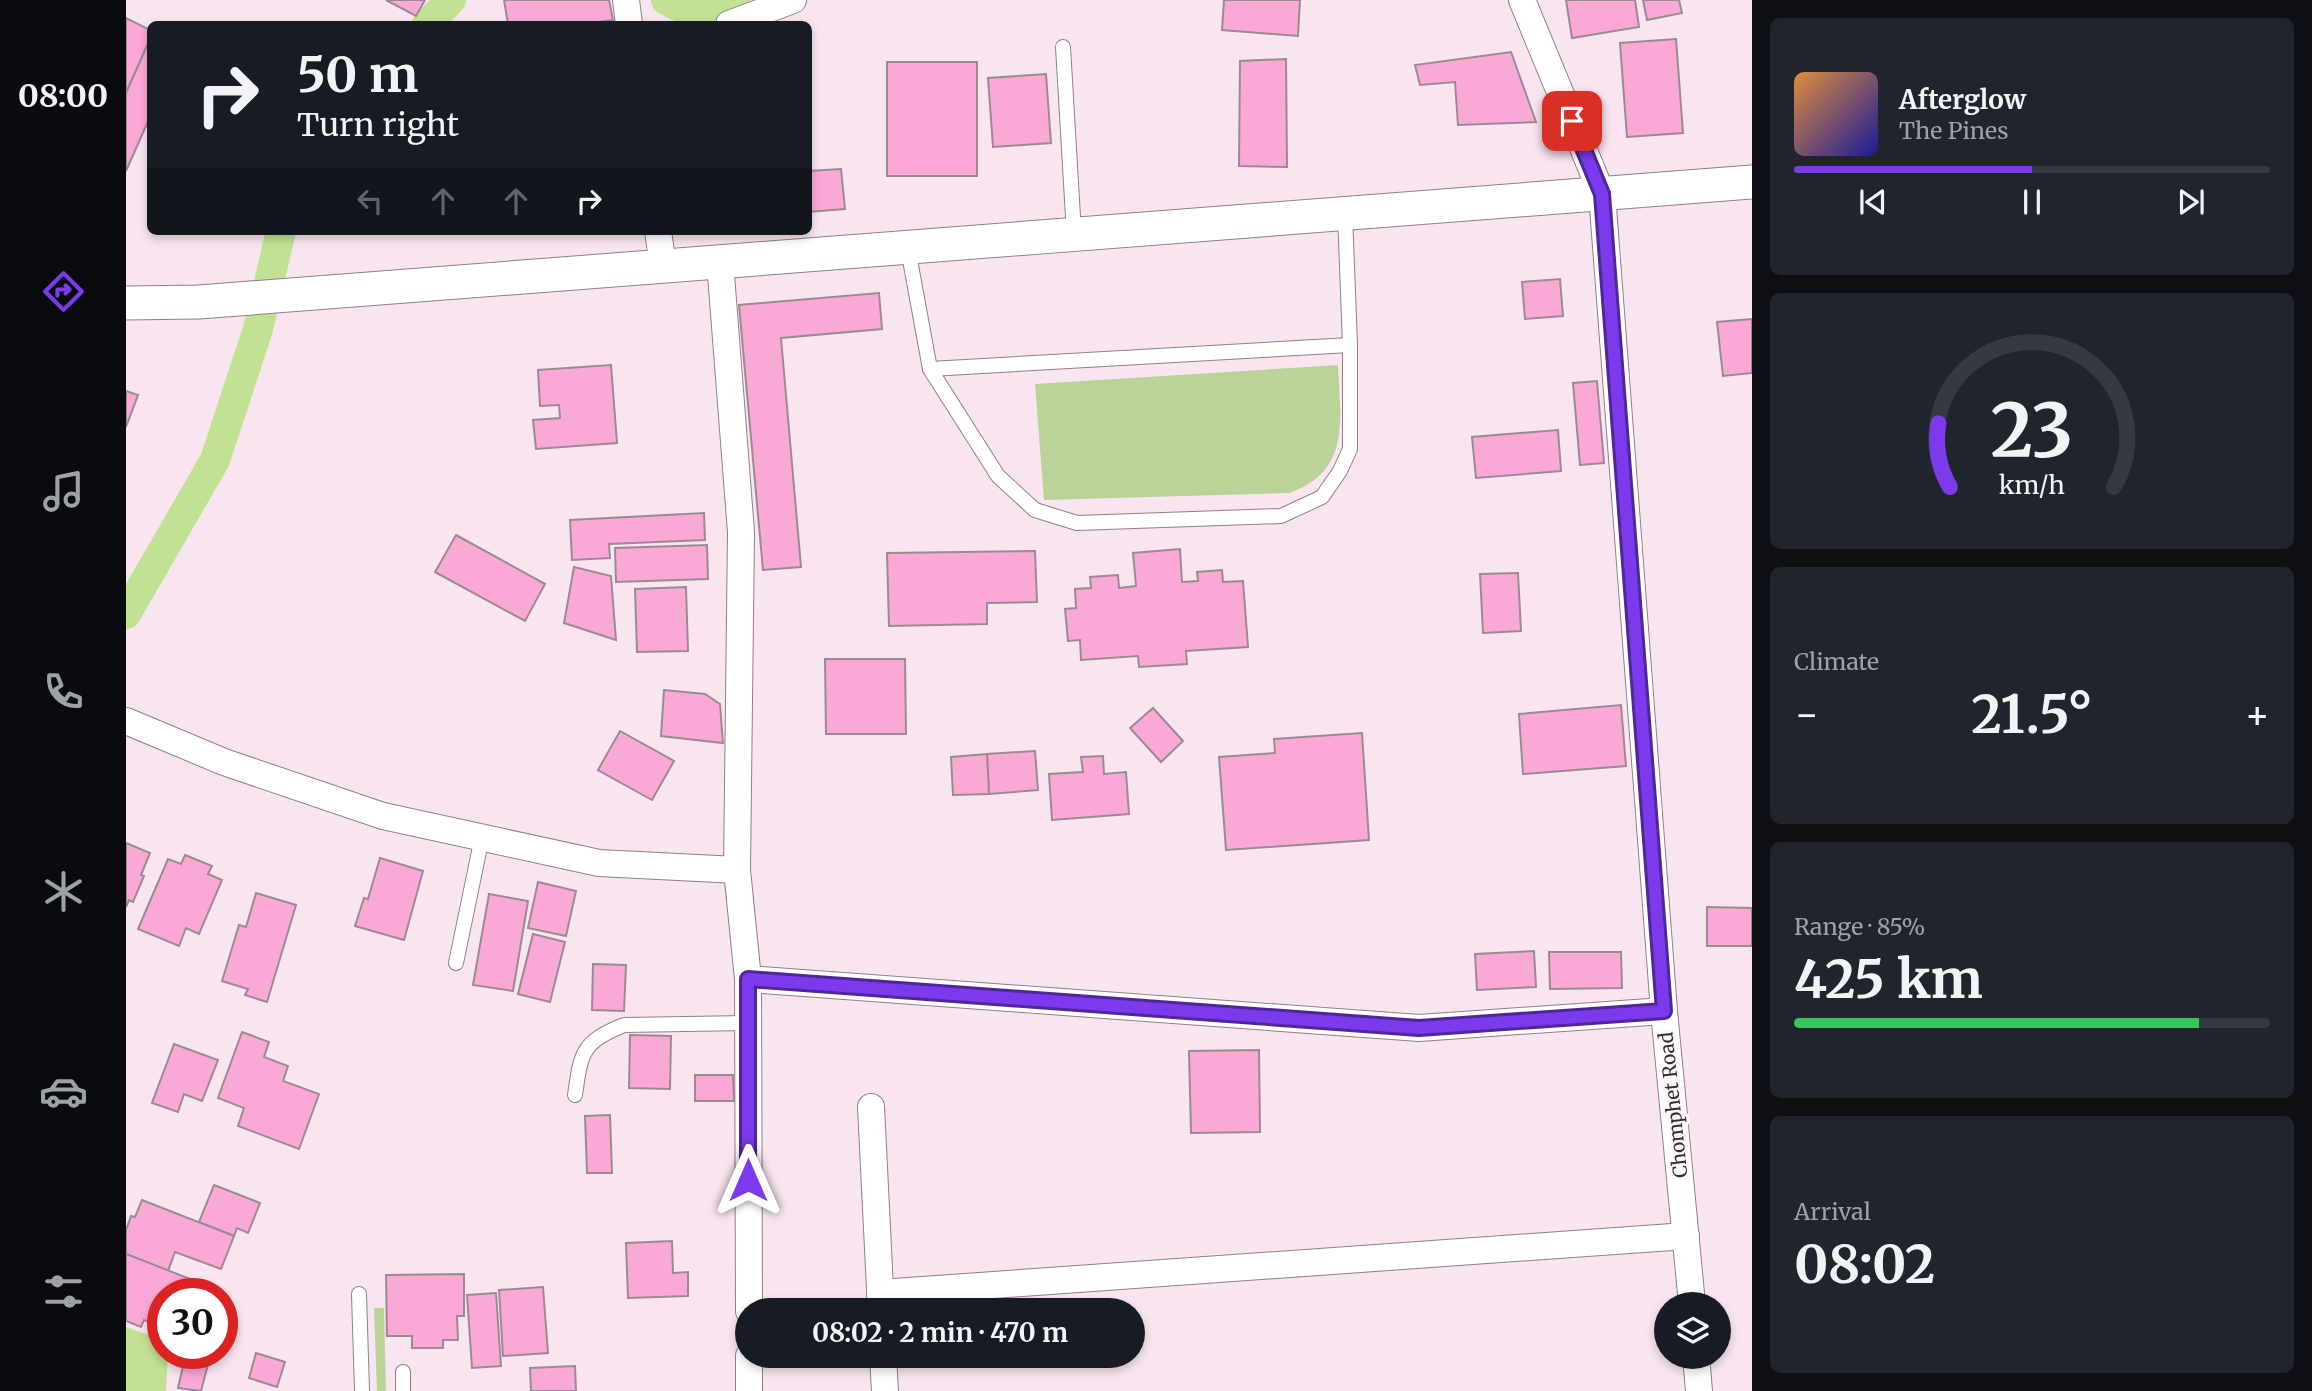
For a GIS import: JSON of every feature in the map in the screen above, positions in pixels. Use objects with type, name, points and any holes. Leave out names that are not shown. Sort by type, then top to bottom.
[{"type":"street","points":[[626,0],[629,21]]},
{"type":"street","points":[[737,21],[793,0]]},
{"type":"street","name":"Chomphet Road","points":[[1522,0],[1602,194],[1664,1011],[1691,1292]]},
{"type":"street","points":[[126,303],[199,302],[1752,182]]},
{"type":"street","points":[[659,235],[663,266]]},
{"type":"street","points":[[720,262],[741,532],[737,870],[748,979],[748,1298]]},
{"type":"street","points":[[126,721],[224,762],[383,816],[599,863],[737,870]]},
{"type":"street","points":[[748,979],[1419,1028],[1664,1011]]},
{"type":"street","points":[[871,1107],[881,1298]]},
{"type":"street","points":[[930,1298],[1686,1236]]},
{"type":"street","points":[[749,1368],[749,1391]]},
{"type":"street","points":[[884,1368],[885,1391]]},
{"type":"street","points":[[1697,1369],[1699,1391]]},
{"type":"lane","points":[[1062,47],[1074,234]]},
{"type":"lane","points":[[908,249],[930,369],[998,476],[1035,510],[1077,523],[1281,516],[1322,498],[1340,471],[1350,449],[1350,345],[1345,214]]},
{"type":"lane","points":[[930,369],[1350,345]]},
{"type":"lane","points":[[456,963],[482,837]]},
{"type":"lane","points":[[575,1094],[580,1062],[589,1043],[610,1031],[624,1026],[748,1023]]},
{"type":"lane","points":[[359,1294],[362,1391]]},
{"type":"lane","points":[[402,1372],[403,1391]]},
{"type":"shaded area","points":[[1338,365],[1340,423],[1333,457],[1324,471],[1309,483],[1289,493],[1044,500],[1035,384]]},
{"type":"shaded area","points":[[374,1308],[384,1308],[386,1391],[377,1391]]},
{"type":"shaded area","points":[[126,1327],[147,1334],[147,1369],[167,1369],[166,1391],[126,1391]]},
{"type":"building","points":[[386,0],[425,0],[416,16]]},
{"type":"building","points":[[504,0],[609,0],[613,20],[606,21],[508,21]]},
{"type":"building","points":[[1224,0],[1300,0],[1298,36],[1222,30]]},
{"type":"building","points":[[1566,0],[1635,0],[1639,27],[1572,38]]},
{"type":"building","points":[[1643,0],[1679,0],[1682,13],[1647,20]]},
{"type":"building","points":[[126,18],[147,28],[147,46],[126,93]]},
{"type":"building","points":[[1676,39],[1683,133],[1627,137],[1620,43]]},
{"type":"building","points":[[147,46],[147,124],[126,171],[126,93]]},
{"type":"building","points":[[1511,52],[1536,122],[1458,125],[1455,82],[1420,85],[1415,65]]},
{"type":"building","points":[[1286,59],[1287,167],[1239,166],[1240,61]]},
{"type":"building","points":[[887,62],[977,62],[977,176],[887,176]]},
{"type":"building","points":[[1046,74],[1051,143],[993,147],[988,78]]},
{"type":"building","points":[[841,169],[845,209],[812,212],[812,171]]},
{"type":"building","points":[[1560,279],[1563,316],[1525,319],[1522,282]]},
{"type":"building","points":[[879,293],[882,329],[781,338],[801,567],[763,570],[739,305]]},
{"type":"building","points":[[1752,319],[1752,373],[1723,376],[1717,322]]},
{"type":"building","points":[[611,365],[617,443],[536,449],[533,420],[560,418],[559,405],[540,406],[538,370]]},
{"type":"building","points":[[1597,381],[1604,463],[1580,465],[1573,383]]},
{"type":"building","points":[[126,391],[138,395],[126,427]]},
{"type":"building","points":[[1558,430],[1561,471],[1476,478],[1472,437]]},
{"type":"building","points":[[704,513],[705,540],[609,544],[610,558],[572,560],[570,520]]},
{"type":"building","points":[[456,535],[545,584],[525,621],[435,572]]},
{"type":"building","points":[[707,545],[708,579],[616,582],[615,548]]},
{"type":"building","points":[[1180,549],[1182,582],[1198,581],[1197,572],[1222,570],[1223,582],[1243,581],[1248,647],[1186,651],[1187,664],[1139,667],[1138,656],[1081,660],[1080,640],[1068,641],[1065,609],[1076,608],[1075,589],[1091,588],[1090,577],[1118,575],[1119,588],[1136,586],[1133,553]]},
{"type":"building","points":[[1035,551],[1037,602],[987,603],[987,624],[889,626],[887,553]]},
{"type":"building","points":[[574,567],[611,576],[616,640],[564,623]]},
{"type":"building","points":[[1518,573],[1521,631],[1483,633],[1480,574]]},
{"type":"building","points":[[686,587],[688,651],[637,652],[635,589]]},
{"type":"building","points":[[825,659],[905,659],[906,734],[826,734]]},
{"type":"building","points":[[664,690],[705,694],[720,704],[723,743],[661,736]]},
{"type":"building","points":[[1621,705],[1626,766],[1523,774],[1519,714]]},
{"type":"building","points":[[1153,708],[1183,741],[1161,762],[1130,728]]},
{"type":"building","points":[[620,731],[674,761],[652,800],[598,770]]},
{"type":"building","points":[[1362,733],[1369,840],[1226,850],[1219,757],[1275,753],[1274,739]]},
{"type":"building","points":[[1035,751],[1038,790],[989,794],[987,754]]},
{"type":"building","points":[[987,754],[989,794],[953,795],[951,757]]},
{"type":"building","points":[[1103,756],[1104,774],[1126,772],[1129,814],[1052,820],[1049,774],[1083,772],[1081,757]]},
{"type":"building","points":[[126,843],[150,853],[133,902],[129,900],[126,907]]},
{"type":"building","points":[[185,855],[212,866],[208,874],[222,880],[199,934],[186,928],[179,946],[138,929],[168,859],[181,864]]},
{"type":"building","points":[[380,858],[423,871],[404,940],[355,926],[364,898],[368,899]]},
{"type":"building","points":[[538,882],[576,891],[566,936],[528,928]]},
{"type":"building","points":[[256,893],[296,905],[267,1002],[245,995],[248,989],[222,981],[239,925],[246,927]]},
{"type":"building","points":[[489,894],[528,901],[513,991],[473,985]]},
{"type":"building","points":[[1707,907],[1752,908],[1752,946],[1707,946]]},
{"type":"building","points":[[533,934],[565,942],[550,1002],[518,994]]},
{"type":"building","points":[[1534,951],[1536,987],[1477,990],[1475,954]]},
{"type":"building","points":[[1549,952],[1621,952],[1622,988],[1550,989]]},
{"type":"building","points":[[593,964],[626,965],[624,1011],[592,1010]]},
{"type":"building","points":[[242,1032],[269,1042],[264,1057],[288,1066],[283,1081],[319,1094],[299,1149],[238,1126],[244,1108],[218,1098]]},
{"type":"building","points":[[630,1035],[671,1036],[670,1089],[629,1088]]},
{"type":"building","points":[[174,1044],[218,1060],[202,1101],[184,1094],[178,1112],[152,1103]]},
{"type":"building","points":[[1259,1050],[1260,1132],[1191,1133],[1189,1051]]},
{"type":"building","points":[[695,1075],[733,1075],[734,1101],[695,1101]]},
{"type":"building","points":[[610,1115],[612,1173],[587,1173],[585,1116]]},
{"type":"building","points":[[214,1185],[260,1203],[248,1233],[237,1228],[234,1236],[199,1222]]},
{"type":"building","points":[[142,1200],[234,1236],[221,1269],[175,1252],[168,1271],[126,1254],[126,1230],[131,1216],[135,1217]]},
{"type":"building","points":[[672,1241],[673,1273],[688,1272],[688,1296],[628,1298],[626,1243]]},
{"type":"building","points":[[126,1254],[188,1278],[147,1278],[147,1321],[144,1320],[141,1327],[126,1321]]},
{"type":"building","points":[[464,1274],[464,1316],[457,1316],[458,1340],[443,1340],[443,1348],[412,1348],[412,1336],[387,1336],[386,1275]]},
{"type":"building","points":[[543,1287],[548,1353],[503,1356],[499,1290]]},
{"type":"building","points":[[496,1293],[501,1366],[472,1368],[467,1295]]},
{"type":"building","points":[[256,1353],[285,1362],[277,1387],[249,1378]]},
{"type":"building","points":[[575,1366],[576,1391],[531,1391],[530,1368]]},
{"type":"building","points":[[182,1369],[207,1369],[201,1391],[178,1388]]},
{"type":"waterway","points":[[430,21],[451,0]]},
{"type":"waterway","points":[[666,0],[686,10],[701,13],[715,10],[735,0]]},
{"type":"waterway","points":[[126,614],[215,460],[258,329],[280,235]]},
{"type":"route","points":[[748,1180],[748,979],[1419,1028],[1664,1011],[1602,194],[1572,121]]}]
